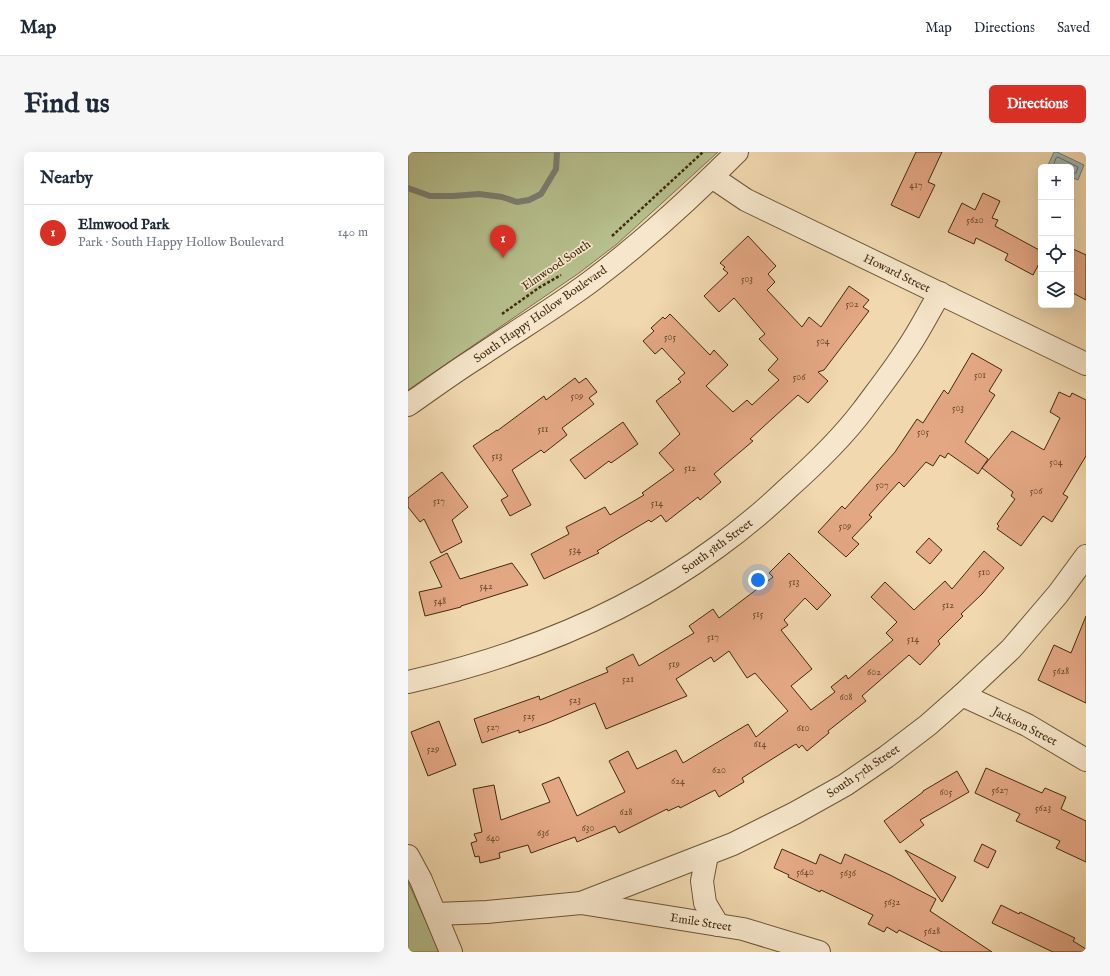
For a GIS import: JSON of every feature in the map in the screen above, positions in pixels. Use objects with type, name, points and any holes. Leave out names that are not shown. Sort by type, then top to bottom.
[{"type":"street","name":"South Happy Hollow Boulevard","points":[[408,406],[477,357],[550,310],[594,279],[650,232],[738,152]]},
{"type":"street","name":"Howard Street","points":[[712,177],[746,200],[1086,364]]},
{"type":"street","name":"South 58th Street","points":[[408,682],[499,658],[559,635],[617,609],[670,579],[717,548],[761,513],[815,464],[862,412],[906,352],[940,293]]},
{"type":"street","name":"South 57th Street","points":[[581,903],[733,844],[795,814],[845,785],[892,753],[928,725],[1011,649],[1058,594],[1086,556]]},
{"type":"street","name":"Jackson Street","points":[[962,695],[1027,725],[1086,760]]},
{"type":"street","points":[[707,855],[702,881],[705,903],[718,925]]},
{"type":"street","points":[[408,856],[421,880],[451,952]]},
{"type":"street","points":[[436,914],[487,912],[581,903]]},
{"type":"street","name":"Emile Street","points":[[581,903],[743,929],[819,952]]},
{"type":"path","name":"Elmwood South","points":[[607,240],[703,152]]},
{"type":"path","name":"Elmwood South","points":[[499,316],[540,287],[566,272]]},
{"type":"green space","points":[[408,152],[718,152],[617,244],[579,273],[408,390]]},
{"type":"green space","points":[[408,882],[434,939],[442,952],[408,952]]},
{"type":"water","points":[[1054,152],[1057,152],[1084,165],[1078,180],[1074,178],[1074,164],[1048,164]]},
{"type":"building","points":[[916,152],[942,152],[928,182],[935,185],[919,218],[891,205]]},
{"type":"building","points":[[983,193],[1000,201],[992,218],[998,220],[995,226],[1038,249],[1038,266],[1033,275],[1005,260],[1008,254],[976,238],[974,244],[948,232],[962,203],[975,210]]},
{"type":"building","points":[[748,236],[776,266],[768,274],[775,282],[767,290],[802,327],[809,317],[821,327],[849,286],[869,300],[863,307],[869,311],[824,370],[818,372],[828,381],[808,403],[798,395],[750,439],[753,441],[714,474],[721,482],[700,500],[698,497],[666,522],[661,515],[651,522],[649,520],[597,551],[599,553],[544,579],[531,554],[569,534],[566,527],[605,507],[610,515],[644,495],[642,493],[674,470],[659,453],[680,434],[656,401],[681,382],[678,379],[685,373],[662,348],[655,354],[643,341],[654,331],[651,328],[663,317],[665,319],[670,314],[710,355],[714,350],[728,365],[706,386],[733,412],[747,400],[752,405],[779,380],[768,370],[778,359],[759,339],[765,334],[734,298],[719,312],[704,296],[728,273],[723,269],[725,267],[720,263]]},
{"type":"building","points":[[1074,249],[1086,255],[1086,300],[1074,294]]},
{"type":"building","points":[[972,353],[1002,370],[989,391],[995,395],[965,442],[988,459],[978,474],[948,453],[945,458],[940,455],[933,466],[926,462],[904,487],[899,482],[869,515],[872,517],[852,538],[859,544],[846,557],[818,532],[842,506],[845,509],[895,452],[917,419],[923,423],[944,390],[948,394]]},
{"type":"building","points":[[575,378],[579,383],[586,378],[597,392],[589,398],[594,404],[562,428],[567,435],[544,453],[541,450],[512,470],[531,505],[510,516],[501,500],[508,496],[473,446],[497,431],[544,396],[546,400]]},
{"type":"building","points":[[1059,392],[1070,397],[1072,393],[1086,400],[1086,456],[1063,494],[1068,497],[1052,522],[1043,516],[1021,546],[997,529],[999,526],[997,524],[1015,499],[1011,496],[1013,492],[982,468],[1012,431],[1044,450],[1060,418],[1050,412]]},
{"type":"building","points":[[623,422],[638,444],[611,463],[609,461],[585,479],[570,460]]},
{"type":"building","points":[[442,472],[468,507],[452,520],[462,542],[441,553],[424,519],[420,522],[408,507],[408,498]]},
{"type":"building","points":[[929,538],[942,550],[930,564],[916,552]]},
{"type":"building","points":[[984,551],[1004,568],[982,594],[961,614],[963,616],[938,641],[940,644],[920,665],[909,655],[862,696],[866,701],[828,731],[829,733],[807,751],[802,745],[799,748],[796,744],[742,778],[744,782],[719,797],[715,790],[680,808],[679,806],[668,811],[667,809],[619,833],[615,826],[577,842],[575,837],[531,853],[528,845],[499,853],[500,858],[480,863],[479,856],[475,857],[471,843],[477,841],[474,834],[482,832],[473,789],[494,785],[501,820],[550,802],[542,784],[559,777],[577,816],[625,792],[609,761],[628,751],[637,769],[676,750],[683,763],[748,724],[756,737],[788,711],[755,673],[747,678],[729,651],[714,662],[711,657],[676,679],[687,696],[606,729],[595,703],[519,733],[519,730],[482,743],[474,719],[539,696],[540,700],[608,672],[606,668],[633,654],[639,666],[694,633],[689,626],[713,609],[719,618],[773,577],[769,573],[789,553],[831,595],[817,610],[805,598],[784,620],[788,625],[781,630],[812,669],[791,686],[811,710],[835,692],[831,687],[846,675],[848,679],[893,640],[886,633],[897,622],[871,597],[885,582],[914,610],[945,581],[952,589]]},
{"type":"building","points":[[447,553],[460,579],[512,563],[528,585],[461,607],[425,616],[419,592],[442,587],[430,562]]},
{"type":"building","points":[[1086,616],[1086,703],[1038,680],[1054,645],[1071,653]]},
{"type":"building","points":[[439,721],[456,765],[428,776],[411,732]]},
{"type":"building","points":[[986,768],[1042,793],[1045,788],[1066,797],[1061,809],[1086,821],[1086,862],[1056,848],[1060,841],[1016,821],[1020,814],[975,793]]},
{"type":"building","points":[[957,771],[969,792],[920,820],[924,825],[900,843],[884,821],[923,791]]},
{"type":"building","points":[[982,844],[996,851],[988,868],[974,861]]},
{"type":"building","points":[[782,849],[816,864],[820,854],[841,864],[845,854],[890,875],[936,899],[930,911],[992,952],[942,952],[899,930],[897,933],[887,927],[884,932],[868,924],[873,915],[821,890],[820,892],[788,877],[789,875],[774,868]]},
{"type":"building","points":[[905,850],[956,877],[942,902]]},
{"type":"building","points":[[1001,905],[1019,914],[1020,912],[1075,938],[1073,941],[1086,949],[1086,952],[1053,952],[992,923]]},
{"type":"waterway","points":[[408,188],[430,196],[479,194],[502,197],[517,202],[529,200],[541,194],[556,169],[557,152]]},
{"type":"place","name":"Elmwood Park","points":[[503,258]]}]
